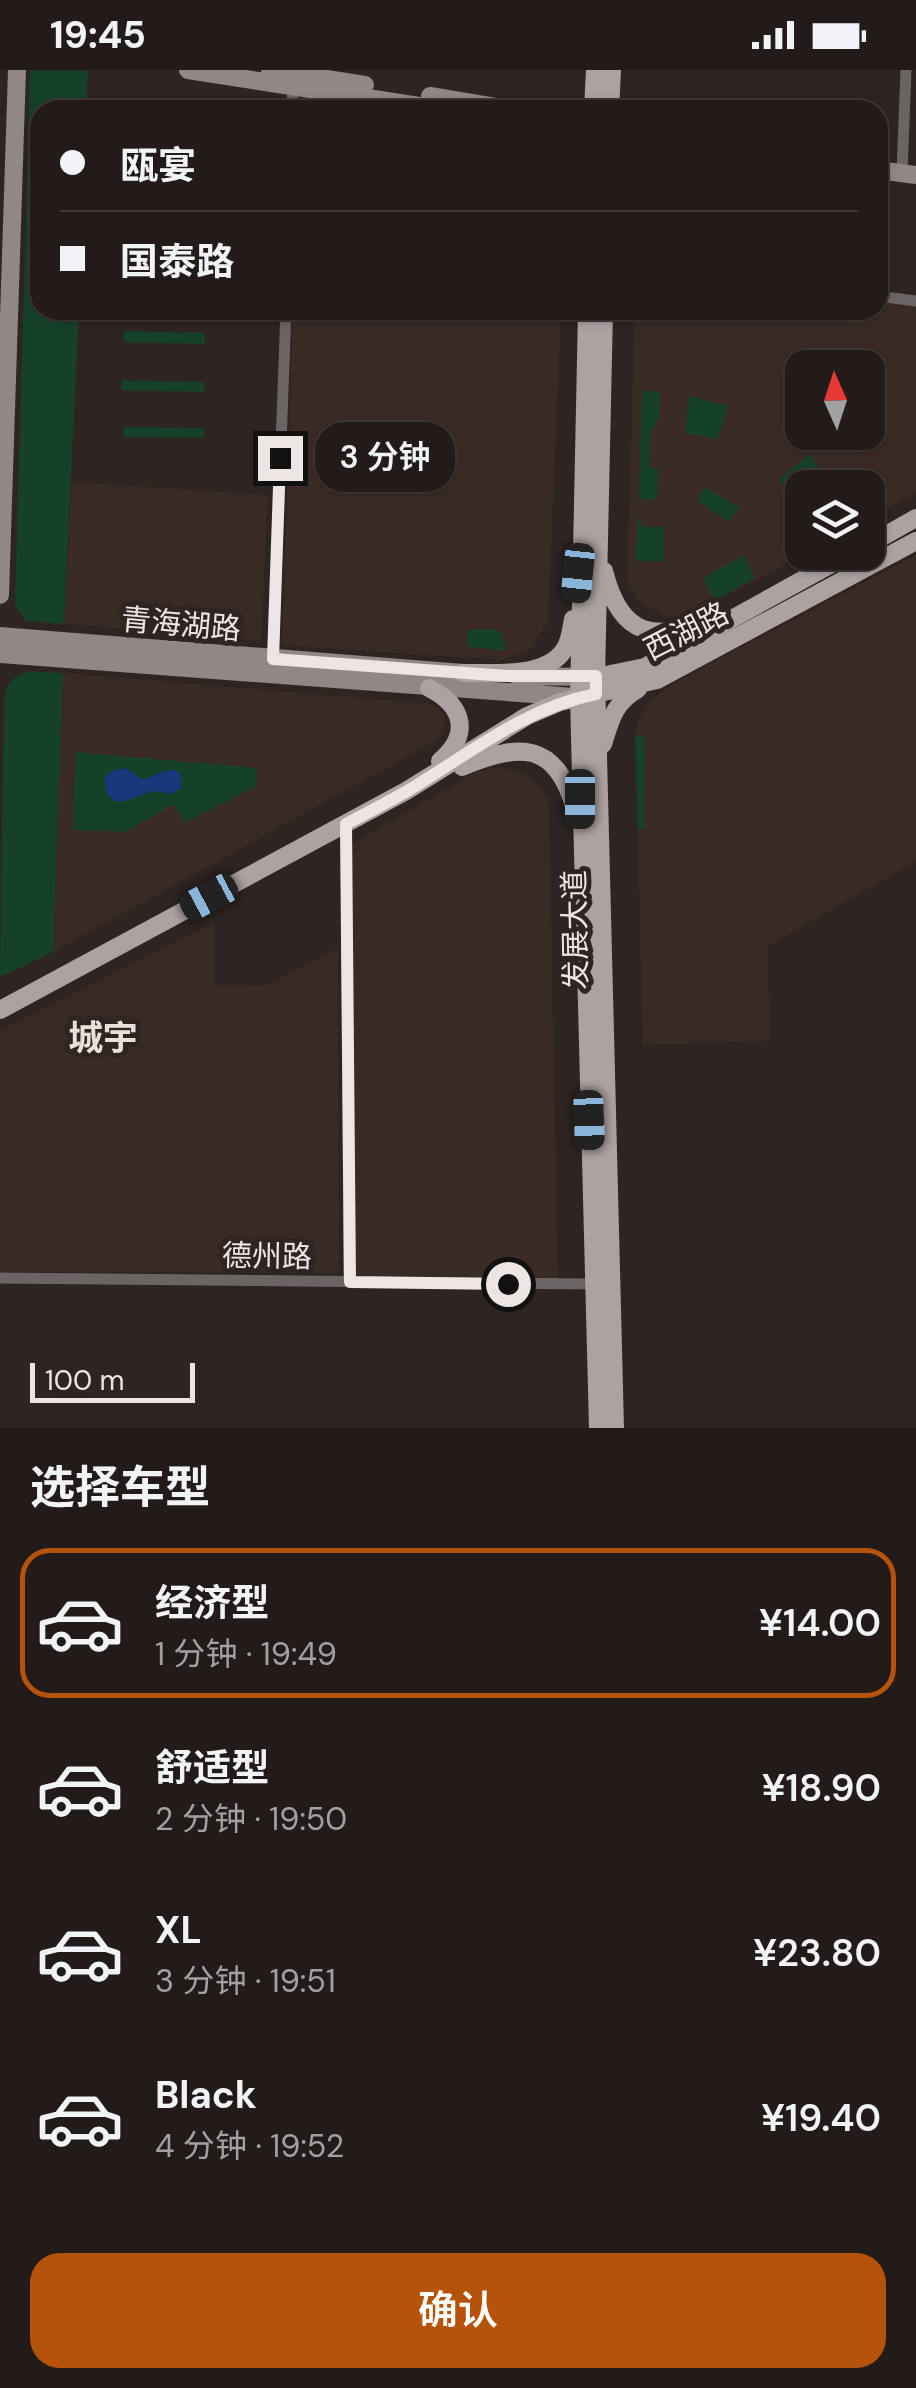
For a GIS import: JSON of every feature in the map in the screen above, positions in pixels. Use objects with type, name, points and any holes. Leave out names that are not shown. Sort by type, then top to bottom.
[{"type":"main road","points":[[0,594],[17,70]]},
{"type":"main road","points":[[188,70],[440,100]]},
{"type":"main road","points":[[270,70],[293,80],[394,100]]},
{"type":"main road","points":[[593,100],[594,70]]},
{"type":"main road","points":[[610,100],[612,70]]},
{"type":"main road","name":"发展大道","points":[[586,320],[590,545],[581,870],[598,1428]]},
{"type":"main road","name":"发展大道","points":[[590,545],[603,320]]},
{"type":"main road","points":[[885,535],[916,518]]},
{"type":"main road","name":"西湖路","points":[[588,686],[656,680],[916,541]]},
{"type":"main road","points":[[590,545],[619,612],[643,630],[682,630],[763,602]]},
{"type":"main road","points":[[463,673],[531,669],[551,662],[562,652],[590,545]]},
{"type":"main road","name":"西湖路","points":[[0,1010],[406,792],[527,716],[588,686],[645,667],[821,570]]},
{"type":"main road","name":"青海湖路","points":[[0,636],[588,686]]},
{"type":"main road","name":"青海湖路","points":[[0,654],[429,688],[588,686]]},
{"type":"main road","points":[[600,756],[616,706],[622,698],[656,680]]},
{"type":"main road","name":"发展大道","points":[[588,686],[600,756],[615,1428]]},
{"type":"main road","points":[[406,792],[452,750],[459,737],[454,705],[429,688]]},
{"type":"main road","points":[[406,792],[504,751],[536,753],[552,763],[570,790],[581,870]]},
{"type":"street","points":[[906,70],[909,174]]},
{"type":"street","points":[[292,100],[293,80]]},
{"type":"street","points":[[888,297],[916,301]]},
{"type":"street","points":[[273,659],[286,320]]},
{"type":"street","points":[[346,824],[350,1282]]},
{"type":"street","name":"德州路","points":[[0,1278],[594,1284]]},
{"type":"shaded area","points":[[888,301],[916,305],[916,493],[885,510],[885,470],[785,470],[785,565],[687,616],[664,616],[639,602],[627,581],[635,320],[888,320]]},
{"type":"shaded area","points":[[293,320],[561,320],[548,623],[531,649],[501,660],[282,645]]},
{"type":"shaded area","points":[[72,482],[268,495],[261,640],[64,624]]},
{"type":"shaded area","points":[[916,555],[916,861],[768,946],[770,1041],[643,1045],[635,735],[638,720],[651,700],[679,680]]},
{"type":"shaded area","points":[[63,673],[433,704],[442,712],[446,725],[439,739],[53,952]]},
{"type":"shaded area","points":[[502,767],[537,783],[549,807],[558,1284],[355,1283],[351,844],[478,771]]},
{"type":"shaded area","points":[[214,923],[214,985],[266,986],[338,948],[339,1273],[0,1272],[0,1031]]},
{"type":"green space","points":[[30,70],[88,71],[87,100],[30,100],[30,320],[79,320],[64,624],[25,621],[15,604]]},
{"type":"green space","points":[[124,331],[205,333],[205,344],[123,342]]},
{"type":"green space","points":[[122,380],[205,382],[204,392],[122,390]]},
{"type":"green space","points":[[642,391],[660,392],[659,418],[650,433],[649,468],[658,469],[657,500],[639,499]]},
{"type":"green space","points":[[689,396],[728,406],[717,439],[685,433]]},
{"type":"green space","points":[[124,427],[204,428],[204,438],[124,437]]},
{"type":"green space","points":[[810,454],[820,470],[790,470]]},
{"type":"green space","points":[[704,487],[740,508],[728,521],[698,501]]},
{"type":"green space","points":[[637,519],[641,519],[641,527],[664,527],[664,561],[636,561]]},
{"type":"green space","points":[[743,556],[755,578],[715,600],[703,578]]},
{"type":"green space","points":[[467,630],[501,632],[506,650],[468,647]]},
{"type":"green space","points":[[28,671],[63,673],[53,952],[3,976],[0,974],[4,700],[11,681]]},
{"type":"green space","points":[[635,735],[645,735],[644,830],[638,830]]},
{"type":"green space","points":[[76,752],[256,768],[256,786],[184,823],[174,804],[125,832],[73,830]]},
{"type":"water","points":[[126,768],[143,780],[176,770],[181,776],[181,788],[172,794],[153,791],[115,801],[106,793],[105,777]]},
{"type":"district","name":"城宇","points":[[103,1038]]},
{"type":"route","points":[[280,458],[273,659],[507,676],[596,676],[596,694],[560,702],[527,716],[406,792],[346,824],[350,1282],[508,1284]]}]
